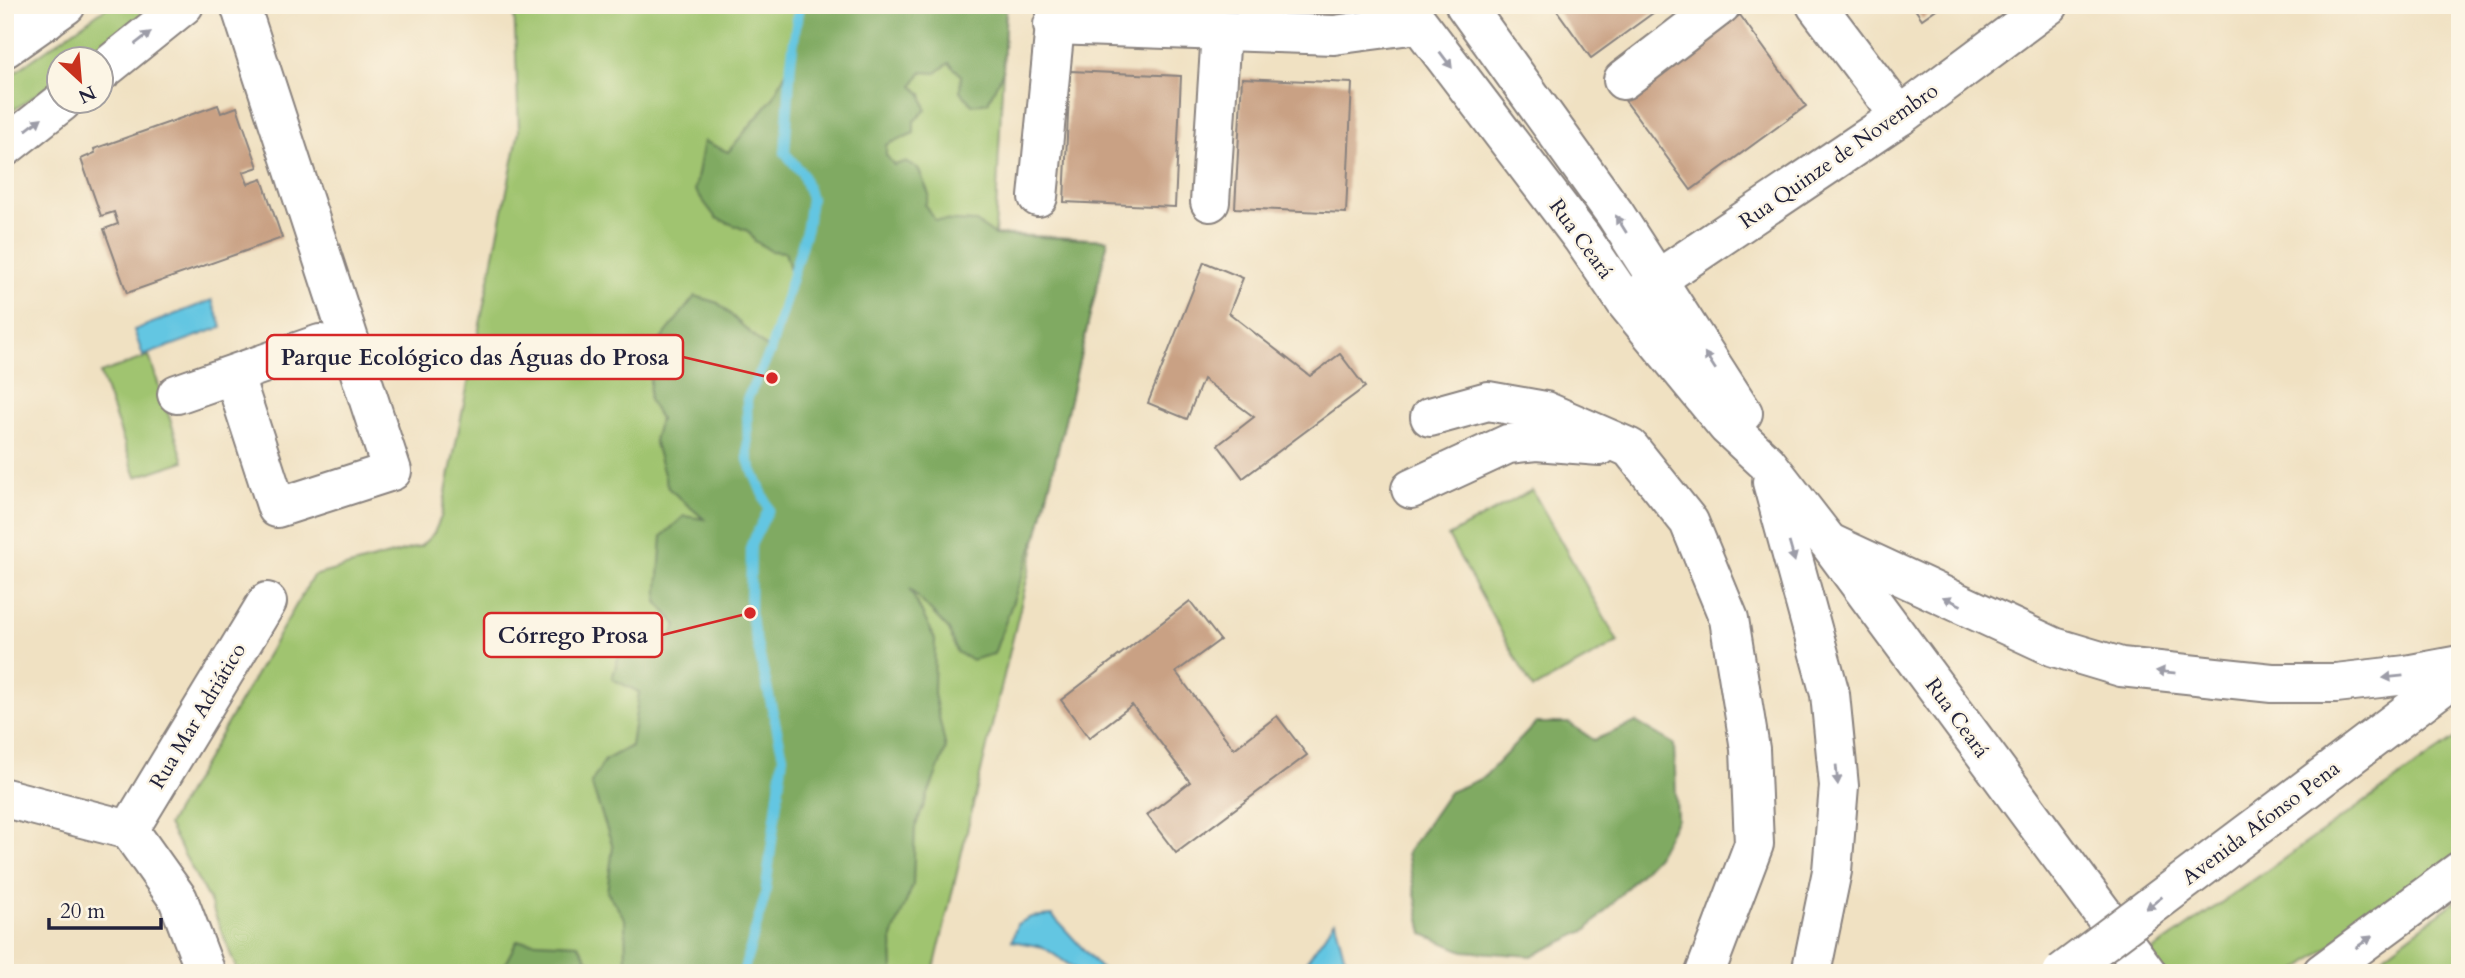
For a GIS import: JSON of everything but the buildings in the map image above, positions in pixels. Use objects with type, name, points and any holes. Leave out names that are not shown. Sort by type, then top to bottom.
[{"type":"main road","points":[[116,60],[184,5]]},
{"type":"main road","points":[[234,376],[277,508],[392,471],[240,5]]},
{"type":"main road","name":"Rua Ceará","points":[[1465,5],[1615,214],[1743,412],[1767,463]]},
{"type":"main road","points":[[1623,80],[1721,5]]},
{"type":"main road","points":[[1816,5],[1900,116]]},
{"type":"main road","name":"Rua Quinze de Novembro","points":[[1628,304],[1900,116],[2049,5]]},
{"type":"main road","points":[[5,48],[43,10]]},
{"type":"main road","points":[[1038,197],[1055,15],[1221,32],[1334,35],[1412,14]]},
{"type":"main road","name":"Rua Ceará","points":[[1412,14],[1582,238],[1628,304],[1727,426],[1767,463],[1829,543],[2147,973]]},
{"type":"main road","points":[[1210,202],[1221,32]]},
{"type":"main road","points":[[5,147],[46,115]]},
{"type":"main road","points":[[177,394],[320,344]]},
{"type":"main road","points":[[1430,417],[1488,401],[1545,411],[1630,448],[1689,522],[1729,619],[1750,749],[1754,844],[1705,973]]},
{"type":"main road","points":[[1411,489],[1508,444],[1536,441],[1630,448]]},
{"type":"main road","points":[[1767,463],[1830,694],[1839,786],[1832,870],[1811,973]]},
{"type":"main road","points":[[1829,543],[2054,647],[2122,667],[2272,683],[2336,683],[2406,676],[2460,665]]},
{"type":"main road","name":"Rua Mar Adriático","points":[[129,830],[267,603]]},
{"type":"main road","name":"Avenida Afonso Pena","points":[[2062,973],[2460,673]]},
{"type":"main road","points":[[5,798],[129,830],[178,899],[206,973]]},
{"type":"main road","points":[[2322,973],[2460,871]]},
{"type":"green space","points":[[110,5],[165,5],[106,46],[52,46]]},
{"type":"green space","points":[[514,5],[1006,5],[995,234],[1108,240],[933,973],[238,973],[210,902],[168,825],[313,576],[421,546],[434,533],[441,517],[519,131]]},
{"type":"green space","points":[[799,5],[1006,5],[1003,71],[988,102],[972,105],[960,91],[961,75],[949,63],[936,73],[921,72],[913,86],[922,94],[926,110],[914,121],[914,133],[886,145],[886,155],[894,165],[905,162],[918,168],[929,194],[925,205],[935,220],[976,222],[995,235],[1108,240],[1039,529],[994,654],[971,660],[957,652],[949,630],[910,589],[935,639],[934,694],[946,749],[915,828],[913,885],[892,937],[893,973],[614,973],[626,966],[625,919],[607,892],[613,847],[591,783],[605,760],[631,746],[639,692],[612,679],[625,635],[652,639],[665,649],[677,625],[657,602],[662,536],[684,516],[704,519],[668,488],[654,440],[660,419],[649,400],[652,351],[695,296],[718,303],[770,351],[792,277],[785,252],[771,251],[755,241],[748,231],[716,218],[695,190],[704,141],[728,152],[773,98],[791,62]]},
{"type":"green space","points":[[46,50],[46,88],[5,116],[5,79]]},
{"type":"green space","points":[[149,356],[184,461],[136,477],[100,373]]},
{"type":"green space","points":[[1532,490],[1618,642],[1533,689],[1448,536]]},
{"type":"green space","points":[[1636,722],[1674,744],[1677,819],[1657,856],[1587,930],[1532,956],[1463,951],[1423,934],[1407,853],[1449,792],[1483,778],[1536,723],[1569,723],[1594,740]]},
{"type":"green space","points":[[2460,735],[2460,853],[2293,973],[2121,973]]},
{"type":"green space","points":[[2460,898],[2460,973],[2360,973]]},
{"type":"green space","points":[[517,941],[578,944],[596,973],[500,973]]},
{"type":"water","points":[[212,300],[222,327],[143,356],[134,330]]},
{"type":"water","points":[[1052,915],[1105,973],[1081,973],[1043,947],[1012,941],[1017,924],[1031,917]]},
{"type":"water","points":[[1335,921],[1344,955],[1361,973],[1298,973]]},
{"type":"waterway","points":[[743,973],[765,896],[783,756],[750,613],[751,545],[769,509],[748,460],[747,399],[770,352],[807,227],[811,198],[802,173],[785,153],[791,62],[799,5]]},
{"type":"place","name":"Parque Ecológico das Águas do Prosa","points":[[772,378]]},
{"type":"place","name":"Córrego Prosa","points":[[750,613]]}]
